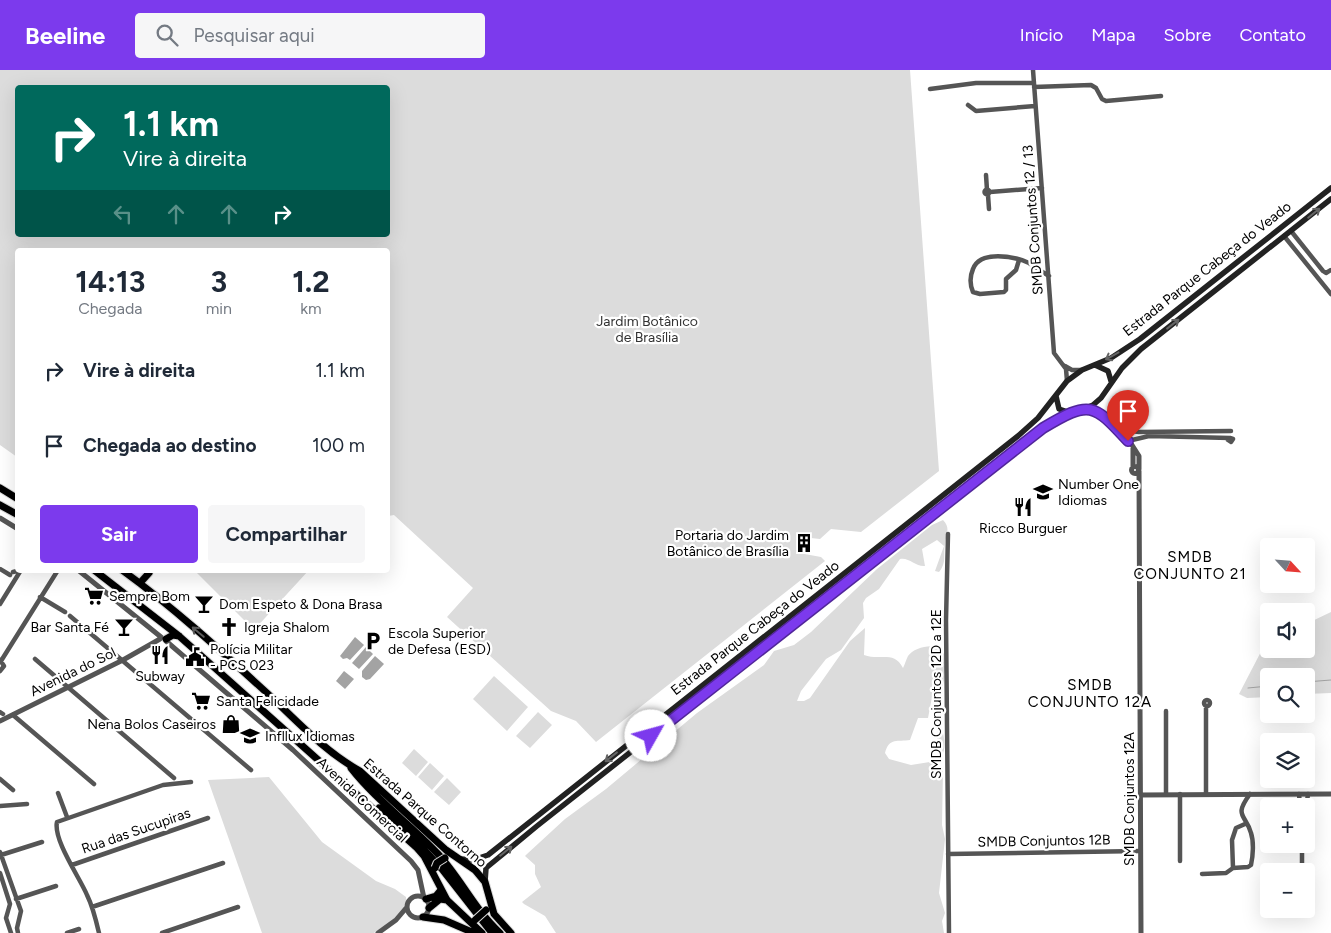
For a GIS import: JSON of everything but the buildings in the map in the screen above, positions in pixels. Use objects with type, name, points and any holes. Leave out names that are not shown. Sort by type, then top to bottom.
[{"type":"highway","points":[[0,488],[15,496]]},
{"type":"highway","points":[[0,504],[15,513]]},
{"type":"highway","points":[[98,573],[169,627],[417,848],[424,856],[447,900],[466,920],[482,933]]},
{"type":"highway","name":"Estrada Parque Contorno","points":[[126,573],[222,652],[349,765],[360,771],[436,840],[475,870],[484,882],[494,914],[511,933]]},
{"type":"highway","points":[[140,583],[149,573]]},
{"type":"highway","points":[[97,583],[102,576]]},
{"type":"highway","points":[[162,639],[169,627]]},
{"type":"highway","points":[[162,639],[173,635],[179,636]]},
{"type":"highway","points":[[349,765],[365,784],[444,861],[500,933]]},
{"type":"highway","points":[[348,786],[371,801],[408,833],[442,869],[492,933]]},
{"type":"highway","points":[[435,879],[435,868],[438,863],[446,858],[459,859]]},
{"type":"highway","points":[[425,899],[436,896],[441,890]]},
{"type":"highway","points":[[429,908],[440,899],[447,900]]},
{"type":"highway","points":[[466,920],[475,920],[485,914],[489,900]]},
{"type":"highway","points":[[423,917],[444,920],[474,933]]},
{"type":"main road","name":"Estrada Parque Cabeça do Veado","points":[[459,859],[473,860],[488,855],[966,478],[1028,427],[1067,381],[1082,370],[1095,365],[1140,339],[1331,188]]},
{"type":"main road","name":"Estrada Parque Cabeça do Veado","points":[[484,882],[486,868],[492,862],[1027,439],[1071,414],[1085,409],[1101,398],[1111,381],[1141,349],[1331,199]]},
{"type":"main road","points":[[1095,365],[1108,371],[1111,381]]},
{"type":"main road","points":[[1056,396],[1059,409],[1071,414]]},
{"type":"main road","points":[[631,742],[636,748]]},
{"type":"main road","points":[[625,746],[630,752]]},
{"type":"street","name":"SMDB Conjuntos 12 / 13","points":[[1033,70],[1054,353],[1064,365],[1068,374],[1067,381]]},
{"type":"street","points":[[930,89],[976,83],[1091,85],[1096,88],[1102,100],[1106,101],[1161,96]]},
{"type":"street","points":[[968,105],[976,111],[1035,106]]},
{"type":"street","points":[[986,175],[989,210]]},
{"type":"street","points":[[988,192],[1042,188]]},
{"type":"street","points":[[1291,231],[1324,272],[1331,270]]},
{"type":"street","points":[[1284,236],[1331,294]]},
{"type":"street","points":[[1019,260],[1016,270],[1006,279],[1006,290],[1004,292],[977,294],[973,292],[971,274],[979,260],[993,256],[1019,260],[1030,264],[1049,276]]},
{"type":"street","points":[[1064,365],[1072,370],[1082,370]]},
{"type":"street","points":[[1101,398],[1099,405],[1103,414]]},
{"type":"street","points":[[1085,409],[1095,409],[1103,414],[1130,443],[1150,436],[1224,437],[1230,440]]},
{"type":"street","points":[[1117,429],[1139,432],[1231,431]]},
{"type":"street","name":"SMDB Conjuntos 12A","points":[[1130,443],[1134,454],[1139,487],[1141,933]]},
{"type":"street","points":[[0,518],[15,527]]},
{"type":"street","name":"SMDB Conjuntos 12D a 12E","points":[[948,534],[946,620],[948,933]]},
{"type":"street","points":[[0,569],[12,575]]},
{"type":"street","points":[[12,575],[16,573]]},
{"type":"street","points":[[1,602],[12,575],[16,573]]},
{"type":"street","points":[[0,670],[4,666],[1,660],[56,573]]},
{"type":"street","name":"Avenida Comercial","points":[[82,573],[97,583],[331,785],[418,870],[425,899]]},
{"type":"street","points":[[40,597],[68,614],[250,770]]},
{"type":"street","name":"Avenida do Sol","points":[[0,721],[162,639]]},
{"type":"street","points":[[35,660],[174,778]]},
{"type":"street","points":[[1206,706],[1206,794]]},
{"type":"street","points":[[1166,711],[1166,794]]},
{"type":"street","points":[[13,715],[94,784]]},
{"type":"street","points":[[0,779],[14,790]]},
{"type":"street","points":[[99,933],[92,907],[56,825],[58,821],[163,784],[191,782]]},
{"type":"street","points":[[58,794],[68,817]]},
{"type":"street","points":[[1180,794],[1180,861]]},
{"type":"street","points":[[1242,805],[1250,794]]},
{"type":"street","points":[[1299,794],[1299,798]]},
{"type":"street","points":[[1307,798],[1308,794]]},
{"type":"street","points":[[1140,795],[1331,794]]},
{"type":"street","points":[[1202,874],[1226,874],[1233,868],[1251,865],[1252,836],[1245,824],[1242,805],[1234,795]]},
{"type":"street","points":[[0,806],[27,804]]},
{"type":"street","name":"Rua das Sucupiras","points":[[72,865],[208,818]]},
{"type":"street","points":[[1233,868],[1232,834],[1236,828],[1245,824]]},
{"type":"street","points":[[0,873],[1,882],[10,904],[6,918],[10,933],[17,931],[21,911],[0,854],[42,842]]},
{"type":"street","name":"SMDB Conjuntos 12B","points":[[948,854],[1140,851]]},
{"type":"street","points":[[92,907],[223,863]]},
{"type":"street","points":[[1,882],[10,879]]},
{"type":"street","points":[[378,933],[396,920],[407,907],[414,897],[420,882]]},
{"type":"street","points":[[16,899],[56,886]]},
{"type":"street","points":[[396,920],[423,917],[429,908],[425,899],[414,897]]},
{"type":"street","points":[[162,933],[238,907]]},
{"type":"street","points":[[407,907],[413,917]]},
{"type":"street","points":[[67,933],[78,929]]},
{"type":"green space","name":"Jardim Botânico de Brasília","points":[[0,70],[910,70],[939,471],[861,532],[831,529],[820,539],[802,537],[799,553],[821,557],[825,561],[596,742],[576,721],[551,711],[447,617],[473,588],[394,515],[390,516],[390,248],[15,248],[15,456],[0,445]]},
{"type":"green space","points":[[943,520],[947,526],[947,531],[944,562],[939,572],[935,571],[944,546],[937,540],[922,549],[925,566],[906,559],[900,559],[879,589],[866,598],[863,603],[864,618],[841,650],[826,659],[801,691],[797,701],[804,701],[810,698],[850,641],[865,628],[864,655],[895,659],[903,668],[908,656],[919,648],[934,646],[942,649],[945,664],[941,696],[939,689],[933,692],[928,718],[918,718],[910,740],[892,742],[885,753],[889,759],[911,765],[936,761],[943,770],[942,825],[945,839],[939,893],[945,913],[942,921],[944,933],[556,933],[545,916],[522,902],[541,887],[535,874],[535,865],[525,856],[565,819],[606,789],[697,713],[764,665],[774,651],[794,645],[811,632],[877,569],[932,525]]},
{"type":"green space","points":[[197,573],[306,573],[254,630]]},
{"type":"green space","points":[[1331,612],[1331,693],[1315,694],[1315,668],[1260,668],[1260,697],[1247,698],[1239,694],[1260,654],[1260,658],[1315,658],[1315,620]]},
{"type":"green space","points":[[494,676],[528,707],[507,731],[473,699]]},
{"type":"green space","points":[[941,696],[939,717],[944,746],[941,757],[936,749],[938,729],[933,718]]},
{"type":"green space","points":[[538,712],[552,725],[530,748],[516,736]]},
{"type":"green space","points":[[414,749],[428,762],[416,776],[402,763]]},
{"type":"green space","points":[[430,763],[444,776],[432,790],[418,777]]},
{"type":"green space","points":[[269,777],[322,842],[376,881],[395,889],[406,897],[404,909],[400,914],[374,933],[262,933],[208,780]]},
{"type":"green space","points":[[447,778],[461,792],[449,805],[434,792]]},
{"type":"shaded area","points":[[355,637],[364,645],[350,660],[347,658],[343,659],[340,656]]},
{"type":"shaded area","points":[[366,647],[373,654],[359,669],[352,663]]},
{"type":"shaded area","points":[[375,656],[384,664],[370,679],[366,680],[362,677],[362,671]]},
{"type":"shaded area","points":[[344,671],[354,679],[345,689],[336,681]]},
{"type":"waterway","points":[[1315,681],[1331,680]]},
{"type":"waterway","points":[[1248,688],[1260,687]]},
{"type":"place","name":"Number One Idiomas","points":[[1043,492]]},
{"type":"place","name":"Ricco Burguer","points":[[1023,507]]},
{"type":"place","name":"Portaria do Jardim Botânico de Brasília","points":[[804,543]]},
{"type":"place","name":"Sempre Bom","points":[[94,596]]},
{"type":"place","name":"Dom Espeto & Dona Brasa","points":[[204,604]]},
{"type":"place","name":"Bar Santa Fé","points":[[124,627]]},
{"type":"place","name":"Igreja Shalom","points":[[229,627]]},
{"type":"place","name":"Escola Superior de Defesa (ESD)","points":[[373,641]]},
{"type":"place","name":"Subway","points":[[160,655]]},
{"type":"place","name":"Polícia Militar - PCS 023","points":[[195,657]]},
{"type":"place","name":"Santa Felicidade","points":[[201,701]]},
{"type":"place","name":"Nena Bolos Caseiros","points":[[231,724]]},
{"type":"place","name":"Infllux Idiomas","points":[[250,736]]},
{"type":"district","name":"SMDB CONJUNTO 21","points":[[1190,566]]},
{"type":"district","name":"SMDB CONJUNTO 12A","points":[[1090,694]]},
{"type":"route","points":[[651,736],[1043,428],[1071,414],[1092,408],[1103,414],[1128,441]]}]
